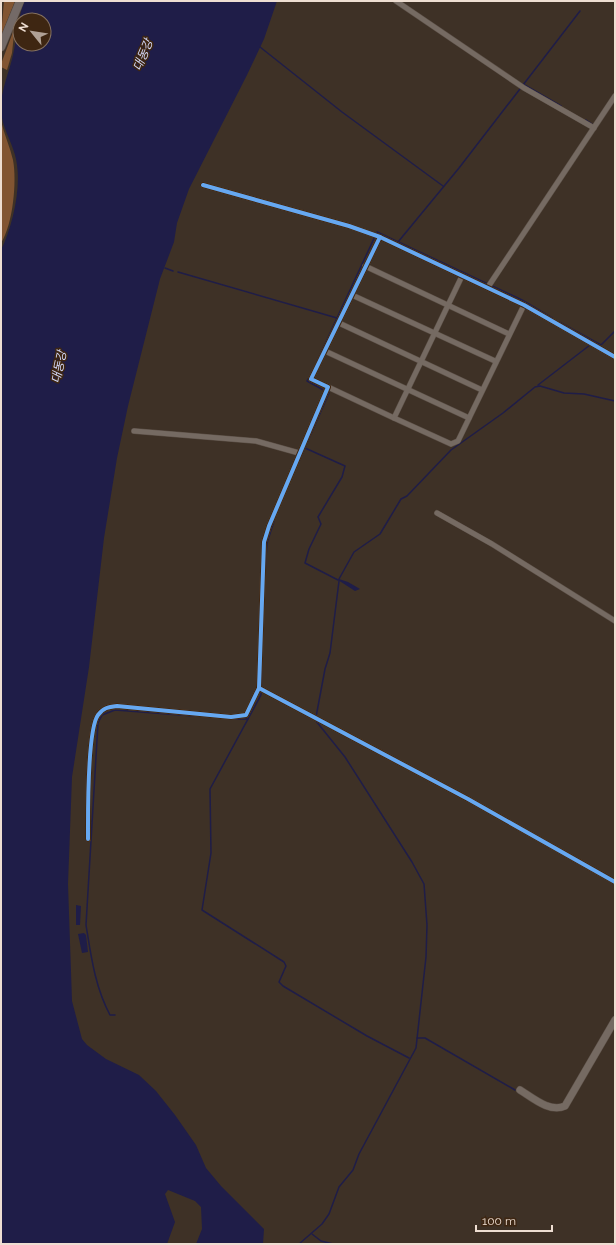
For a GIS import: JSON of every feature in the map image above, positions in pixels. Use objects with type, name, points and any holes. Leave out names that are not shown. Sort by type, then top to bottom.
[{"type":"main road","points":[[1,47],[20,1]]},
{"type":"street","points":[[396,1],[524,88],[594,128]]},
{"type":"street","points":[[488,287],[615,96]]},
{"type":"street","points":[[203,185],[305,213],[380,237],[524,305],[615,357]]},
{"type":"street","points":[[380,237],[311,379],[452,444],[458,441],[495,361],[524,305]]},
{"type":"street","points":[[365,266],[509,334]]},
{"type":"street","points":[[394,418],[462,276]]},
{"type":"street","points":[[352,295],[495,361]]},
{"type":"street","points":[[339,323],[482,390]]},
{"type":"street","points":[[325,351],[469,418]]},
{"type":"street","points":[[88,839],[92,733],[97,716],[104,708],[117,706],[231,717],[246,715],[259,688],[264,542],[299,453],[328,387]]},
{"type":"street","points":[[134,431],[256,442],[299,453]]},
{"type":"street","points":[[436,513],[492,544],[615,621]]},
{"type":"street","points":[[259,688],[468,799],[615,882]]},
{"type":"street","points":[[520,1090],[551,1108],[560,1109],[565,1106],[615,1020]]},
{"type":"shaded area","points":[[4,1],[15,1],[1,36]]},
{"type":"shaded area","points":[[12,35],[12,53],[7,70],[1,67]]},
{"type":"shaded area","points":[[1,121],[13,160],[14,190],[11,214],[1,243]]},
{"type":"water","name":"대동강","points":[[24,1],[277,1],[264,39],[189,189],[177,223],[174,242],[160,279],[128,406],[117,458],[104,538],[89,667],[72,777],[68,884],[72,1001],[82,1039],[87,1045],[106,1059],[139,1075],[156,1091],[196,1145],[206,1168],[221,1186],[264,1229],[263,1244],[196,1244],[202,1229],[201,1207],[195,1201],[168,1190],[165,1194],[175,1222],[167,1244],[1,1244],[1,250],[16,204],[18,178],[15,155],[3,123],[1,104],[3,90],[14,52],[52,52],[52,12],[21,12]]},
{"type":"water","points":[[339,579],[360,589],[355,591],[338,580]]},
{"type":"water","points":[[76,905],[81,906],[80,925],[76,925]]},
{"type":"water","points":[[84,933],[86,935],[88,952],[82,953],[78,934]]},
{"type":"waterway","points":[[398,242],[459,168],[580,11]]},
{"type":"waterway","points":[[260,47],[342,112],[443,186]]},
{"type":"waterway","points":[[523,84],[561,106]]},
{"type":"waterway","points":[[586,120],[592,124]]},
{"type":"waterway","points":[[178,272],[337,318],[377,232],[522,300],[552,318]]},
{"type":"waterway","points":[[165,268],[173,271]]},
{"type":"waterway","points":[[316,364],[337,318]]},
{"type":"waterway","points":[[559,322],[601,345],[615,331]]},
{"type":"waterway","points":[[538,385],[590,345]]},
{"type":"waterway","points":[[299,461],[329,393],[307,381],[309,378]]},
{"type":"waterway","points":[[339,579],[354,552],[380,534],[401,499],[407,496],[451,450],[503,413],[535,387],[540,386],[564,393],[584,394],[615,401]]},
{"type":"waterway","points":[[305,448],[345,466],[342,477],[318,517],[321,524],[309,549],[305,563],[338,580]]},
{"type":"waterway","points":[[265,574],[267,543],[274,521]]},
{"type":"waterway","points":[[316,717],[325,669],[330,653],[339,581]]},
{"type":"waterway","points":[[262,666],[261,695],[210,789],[211,853],[202,910],[284,962],[286,966],[279,982],[283,986],[367,1036],[409,1058]]},
{"type":"waterway","points":[[115,1015],[110,1015],[97,982],[86,925],[98,723],[102,715],[115,710],[194,716]]},
{"type":"waterway","points":[[232,719],[248,719]]},
{"type":"waterway","points":[[299,1244],[322,1224],[329,1214],[339,1187],[353,1170],[359,1154],[416,1048],[426,957],[427,925],[424,884],[412,862],[345,757],[316,721]]},
{"type":"waterway","points":[[417,1038],[425,1038],[515,1090]]},
{"type":"waterway","points":[[312,1234],[321,1241],[333,1244]]},
{"type":"cycle path","points":[[203,185],[349,226],[380,237],[524,305],[615,357]]},
{"type":"cycle path","points":[[88,839],[89,774],[92,737],[94,724],[98,715],[104,709],[117,706],[231,717],[246,715],[259,688],[264,542],[269,526],[328,387],[311,379],[380,237]]},
{"type":"cycle path","points":[[259,688],[468,799],[615,882]]}]
